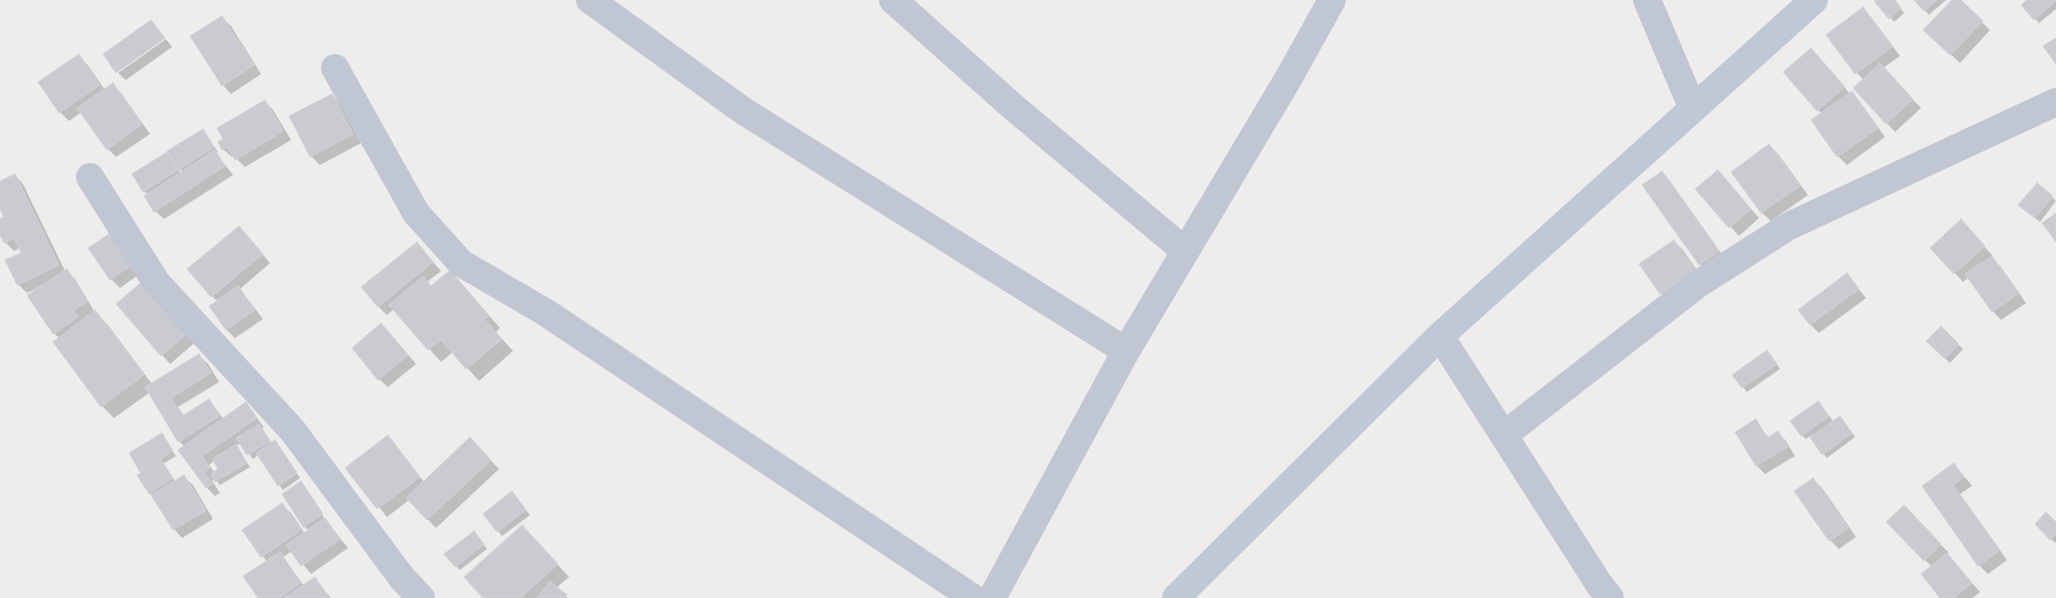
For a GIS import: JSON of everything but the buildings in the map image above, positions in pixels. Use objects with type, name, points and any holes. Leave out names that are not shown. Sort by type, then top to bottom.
[{"type":"street","points":[[590,0],[742,110],[1126,351]]},
{"type":"street","points":[[893,0],[1012,106],[1185,250]]},
{"type":"street","points":[[992,598],[1126,351],[1288,79],[1332,0]]},
{"type":"street","points":[[1648,0],[1693,109]]},
{"type":"street","points":[[1176,598],[1440,336],[1814,0]]},
{"type":"street","points":[[335,68],[416,213],[461,263],[544,312],[973,598]]},
{"type":"street","points":[[1504,435],[1698,284],[1789,226],[2056,102]]},
{"type":"street","points":[[90,177],[156,282],[293,431],[402,578],[421,598]]},
{"type":"street","points":[[1440,336],[1599,584],[1610,598]]}]
